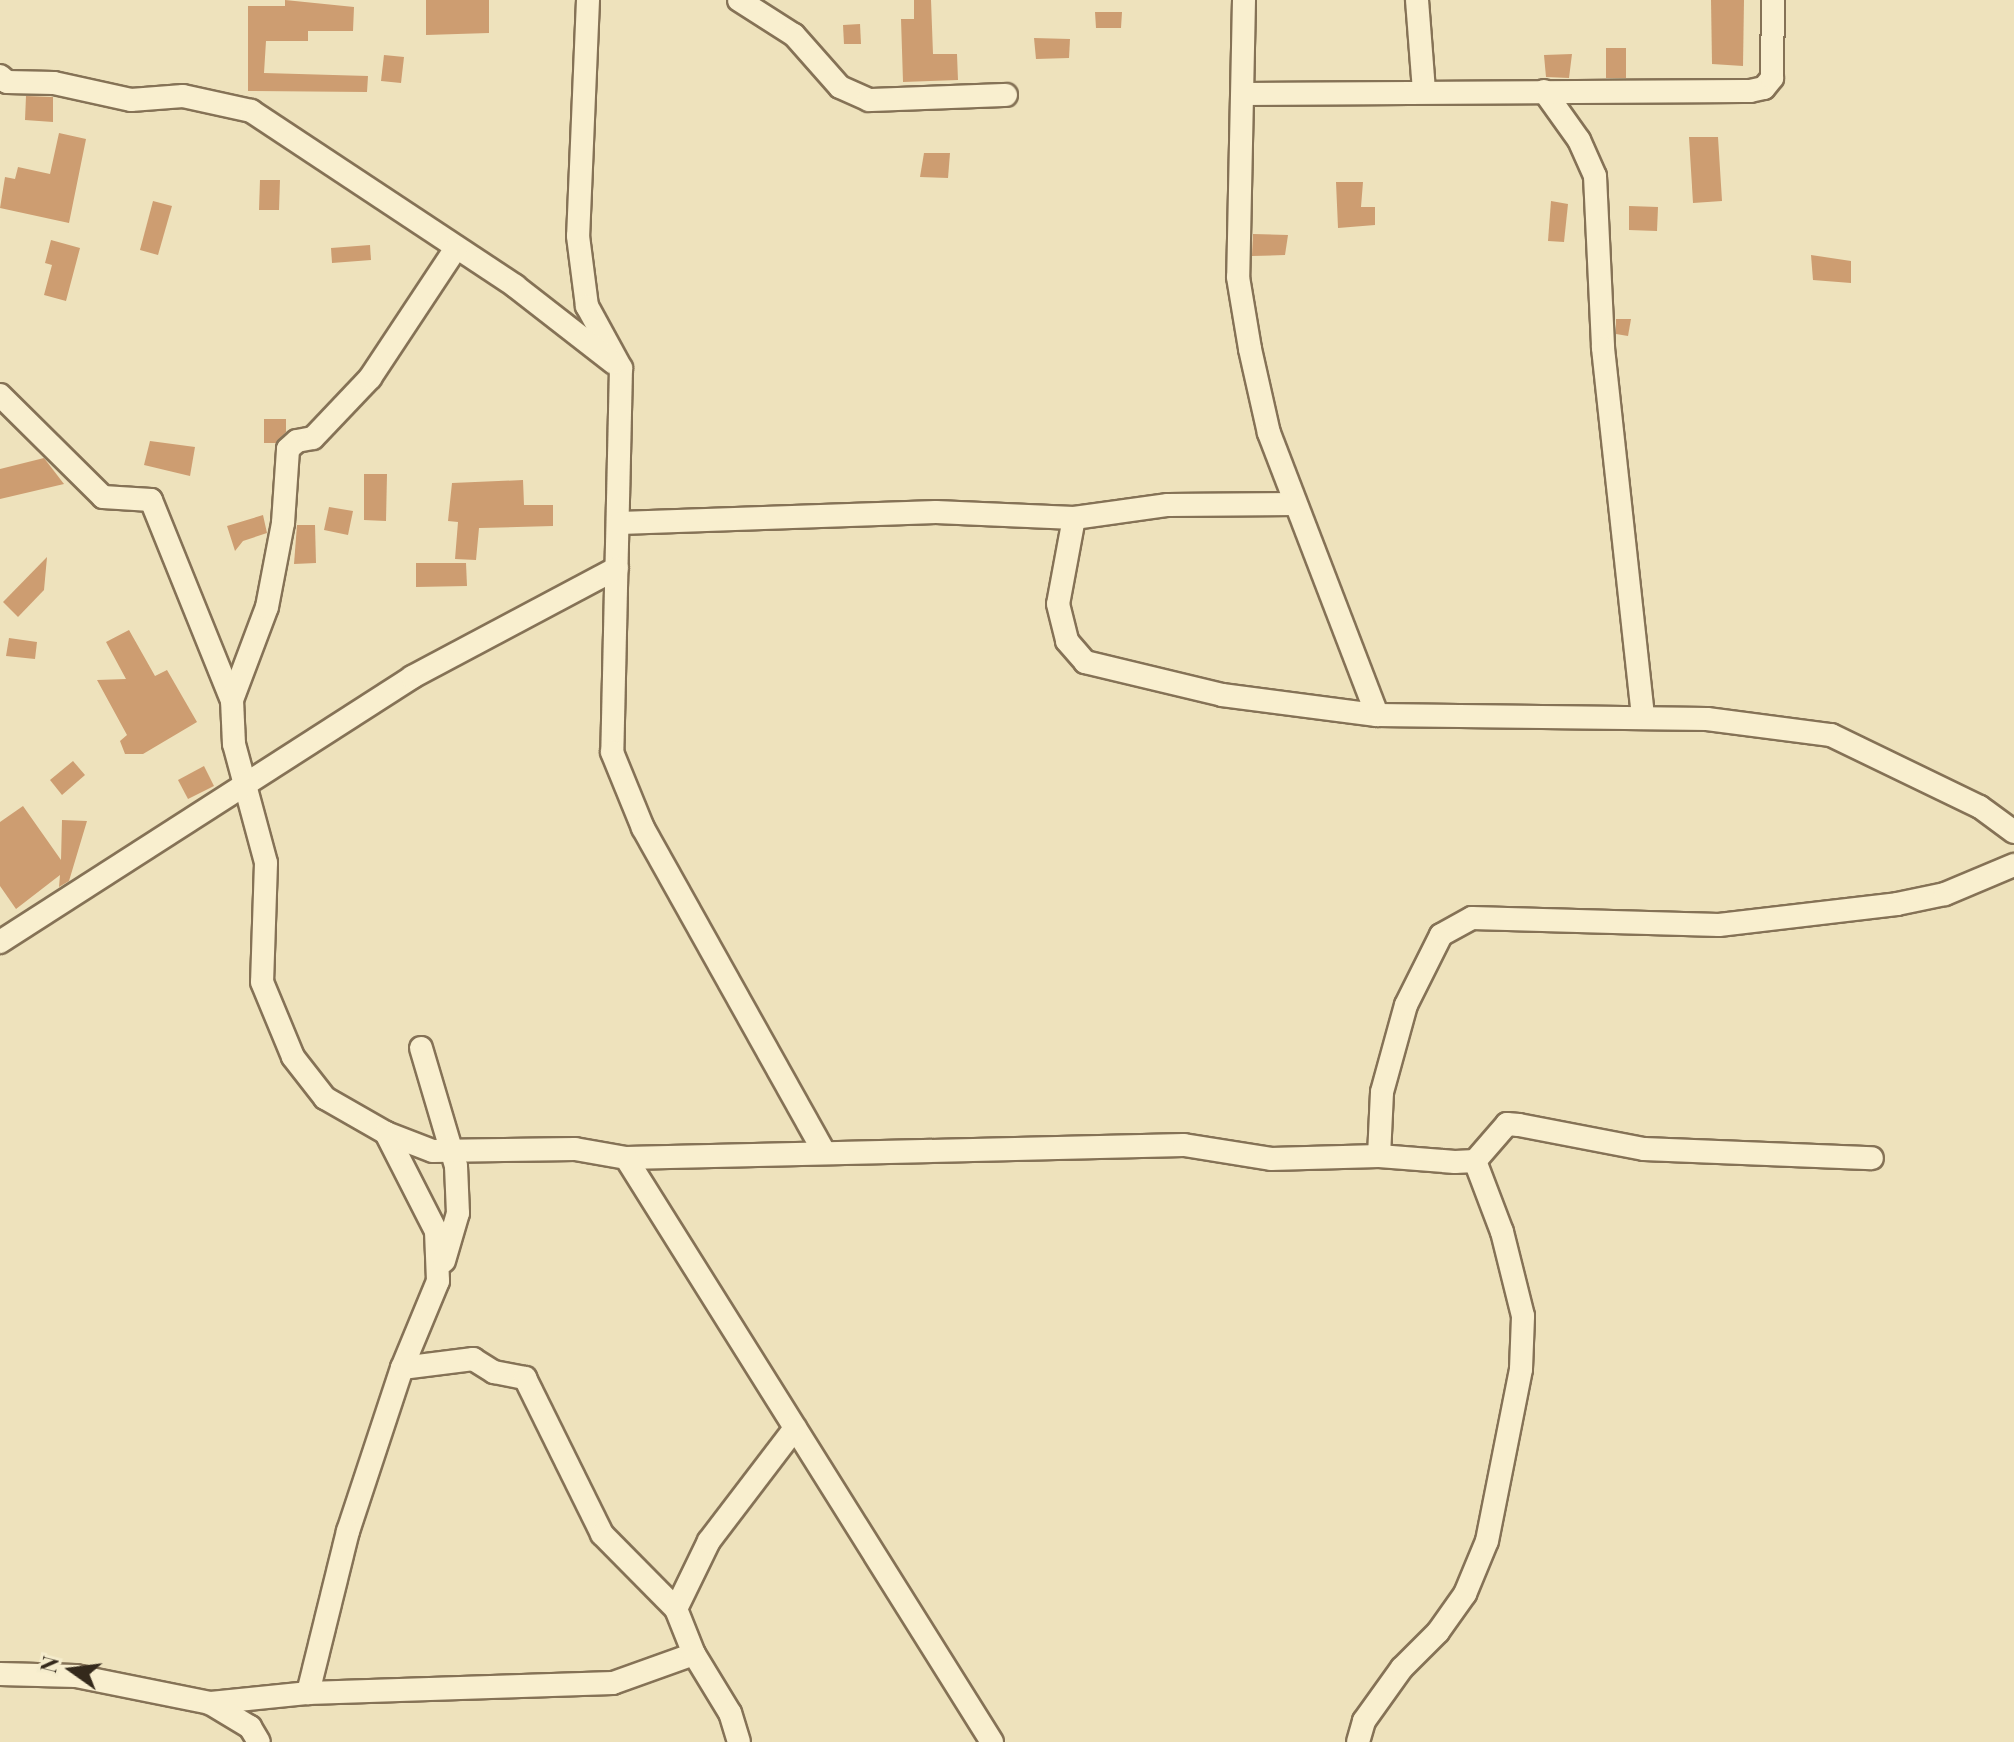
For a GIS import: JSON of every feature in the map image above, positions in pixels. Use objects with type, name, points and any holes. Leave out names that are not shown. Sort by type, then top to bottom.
[{"type":"street","points":[[588,0],[578,236],[587,306],[621,368],[620,523],[612,752],[643,828],[824,1152]]},
{"type":"street","points":[[739,0],[794,35],[840,87],[869,100],[1006,95]]},
{"type":"street","points":[[1244,0],[1238,277],[1269,433],[1377,715]]},
{"type":"street","points":[[1417,0],[1424,91]]},
{"type":"street","points":[[1243,94],[1764,88],[1772,78],[1775,54],[1773,0]]},
{"type":"street","points":[[0,76],[7,82],[54,83],[131,100],[183,96],[251,111],[340,166],[621,368]]},
{"type":"street","points":[[1544,91],[1579,140],[1595,176],[1604,363],[1643,717]]},
{"type":"street","points":[[232,700],[270,593],[283,523],[288,449],[297,441],[313,438],[370,378],[456,248]]},
{"type":"street","points":[[0,395],[103,497],[151,500],[232,700],[234,744],[266,863],[262,982],[293,1057],[325,1098],[386,1133],[433,1151],[575,1149],[626,1158],[1184,1145],[1271,1159],[1379,1156],[1475,1161]]},
{"type":"street","points":[[620,523],[936,512],[1074,518],[1168,505],[1295,504]]},
{"type":"street","points":[[1074,518],[1058,604],[1067,641],[1085,662],[1222,695],[1377,715],[1707,719],[1831,735],[1980,807],[2014,832]]},
{"type":"street","points":[[0,942],[246,787],[412,677],[617,568]]},
{"type":"street","points":[[1379,1156],[1382,1092],[1406,1005],[1441,935],[1472,918],[1719,925],[1897,904],[1945,894],[2014,865]]},
{"type":"street","points":[[308,1693],[348,1531],[402,1368],[438,1281],[458,1213],[452,1151],[421,1048]]},
{"type":"street","points":[[1475,1161],[1507,1124],[1644,1149],[1872,1158]]},
{"type":"street","points":[[386,1133],[436,1231],[438,1281]]},
{"type":"street","points":[[626,1158],[992,1742]]},
{"type":"street","points":[[1358,1742],[1364,1721],[1402,1668],[1438,1632],[1465,1594],[1492,1513],[1521,1369],[1523,1316],[1502,1232],[1475,1161]]},
{"type":"street","points":[[402,1368],[473,1359],[494,1372],[525,1378],[602,1534],[676,1609],[694,1654],[730,1713],[739,1742]]},
{"type":"street","points":[[676,1609],[709,1541],[795,1428]]},
{"type":"street","points":[[0,1674],[76,1676],[210,1703],[308,1693],[613,1683],[694,1654]]},
{"type":"street","points":[[210,1703],[250,1727],[259,1742]]},
{"type":"building","points":[[285,0],[354,7],[353,31],[308,31],[308,41],[266,41],[264,73],[368,76],[367,92],[248,91],[248,6],[285,6]]},
{"type":"building","points":[[426,0],[489,0],[489,33],[426,35]]},
{"type":"building","points":[[914,0],[931,0],[933,54],[957,54],[958,80],[903,82],[901,19],[914,19]]},
{"type":"building","points":[[1711,0],[1744,0],[1743,66],[1712,64]]},
{"type":"building","points":[[1095,12],[1122,12],[1121,28],[1096,28]]},
{"type":"building","points":[[860,24],[861,44],[844,44],[843,25]]},
{"type":"building","points":[[1034,38],[1070,39],[1069,58],[1036,59]]},
{"type":"building","points":[[1606,48],[1626,48],[1626,78],[1606,78]]},
{"type":"building","points":[[1572,54],[1569,78],[1546,77],[1544,55]]},
{"type":"building","points":[[384,55],[404,57],[401,83],[381,81]]},
{"type":"building","points":[[26,96],[53,97],[53,122],[25,120]]},
{"type":"building","points":[[59,133],[86,139],[69,223],[0,208],[5,177],[15,179],[18,167],[50,174]]},
{"type":"building","points":[[1689,137],[1718,137],[1722,201],[1693,203]]},
{"type":"building","points":[[924,153],[950,153],[948,178],[920,177]]},
{"type":"building","points":[[260,180],[280,180],[279,210],[259,210]]},
{"type":"building","points":[[1336,182],[1363,182],[1361,207],[1375,207],[1375,225],[1338,228]]},
{"type":"building","points":[[153,201],[172,206],[158,255],[140,250]]},
{"type":"building","points":[[1551,201],[1568,204],[1564,242],[1548,241]]},
{"type":"building","points":[[1629,206],[1658,207],[1657,231],[1629,230]]},
{"type":"building","points":[[1253,234],[1288,235],[1285,255],[1252,256]]},
{"type":"building","points":[[51,240],[80,248],[66,301],[44,295],[52,265],[45,263]]},
{"type":"building","points":[[370,245],[371,260],[332,263],[331,248]]},
{"type":"building","points":[[1811,255],[1851,261],[1851,283],[1813,280]]},
{"type":"building","points":[[1616,319],[1631,319],[1628,336],[1616,334]]},
{"type":"building","points":[[264,419],[286,419],[286,432],[276,443],[264,443]]},
{"type":"building","points":[[150,441],[195,447],[190,476],[144,465]]},
{"type":"building","points":[[44,458],[64,484],[0,499],[0,469]]},
{"type":"building","points":[[364,474],[387,474],[386,521],[364,520]]},
{"type":"building","points":[[523,480],[524,505],[553,505],[553,526],[479,528],[476,560],[455,559],[458,522],[448,521],[452,483]]},
{"type":"building","points":[[329,507],[353,511],[348,535],[324,530]]},
{"type":"building","points":[[263,515],[267,533],[243,541],[235,551],[227,526]]},
{"type":"building","points":[[297,525],[315,525],[316,563],[294,564]]},
{"type":"building","points":[[47,557],[44,590],[18,617],[3,602]]},
{"type":"building","points":[[416,563],[466,563],[467,586],[416,587]]},
{"type":"building","points":[[129,630],[155,676],[167,670],[197,722],[143,754],[125,754],[120,741],[127,735],[97,680],[126,679],[106,642]]},
{"type":"building","points":[[9,638],[37,642],[35,659],[6,656]]},
{"type":"building","points":[[73,761],[85,775],[62,795],[50,780]]},
{"type":"building","points":[[204,766],[214,786],[188,799],[178,780]]},
{"type":"building","points":[[23,806],[61,860],[62,820],[87,821],[69,881],[59,887],[60,875],[16,909],[0,886],[0,822]]}]
